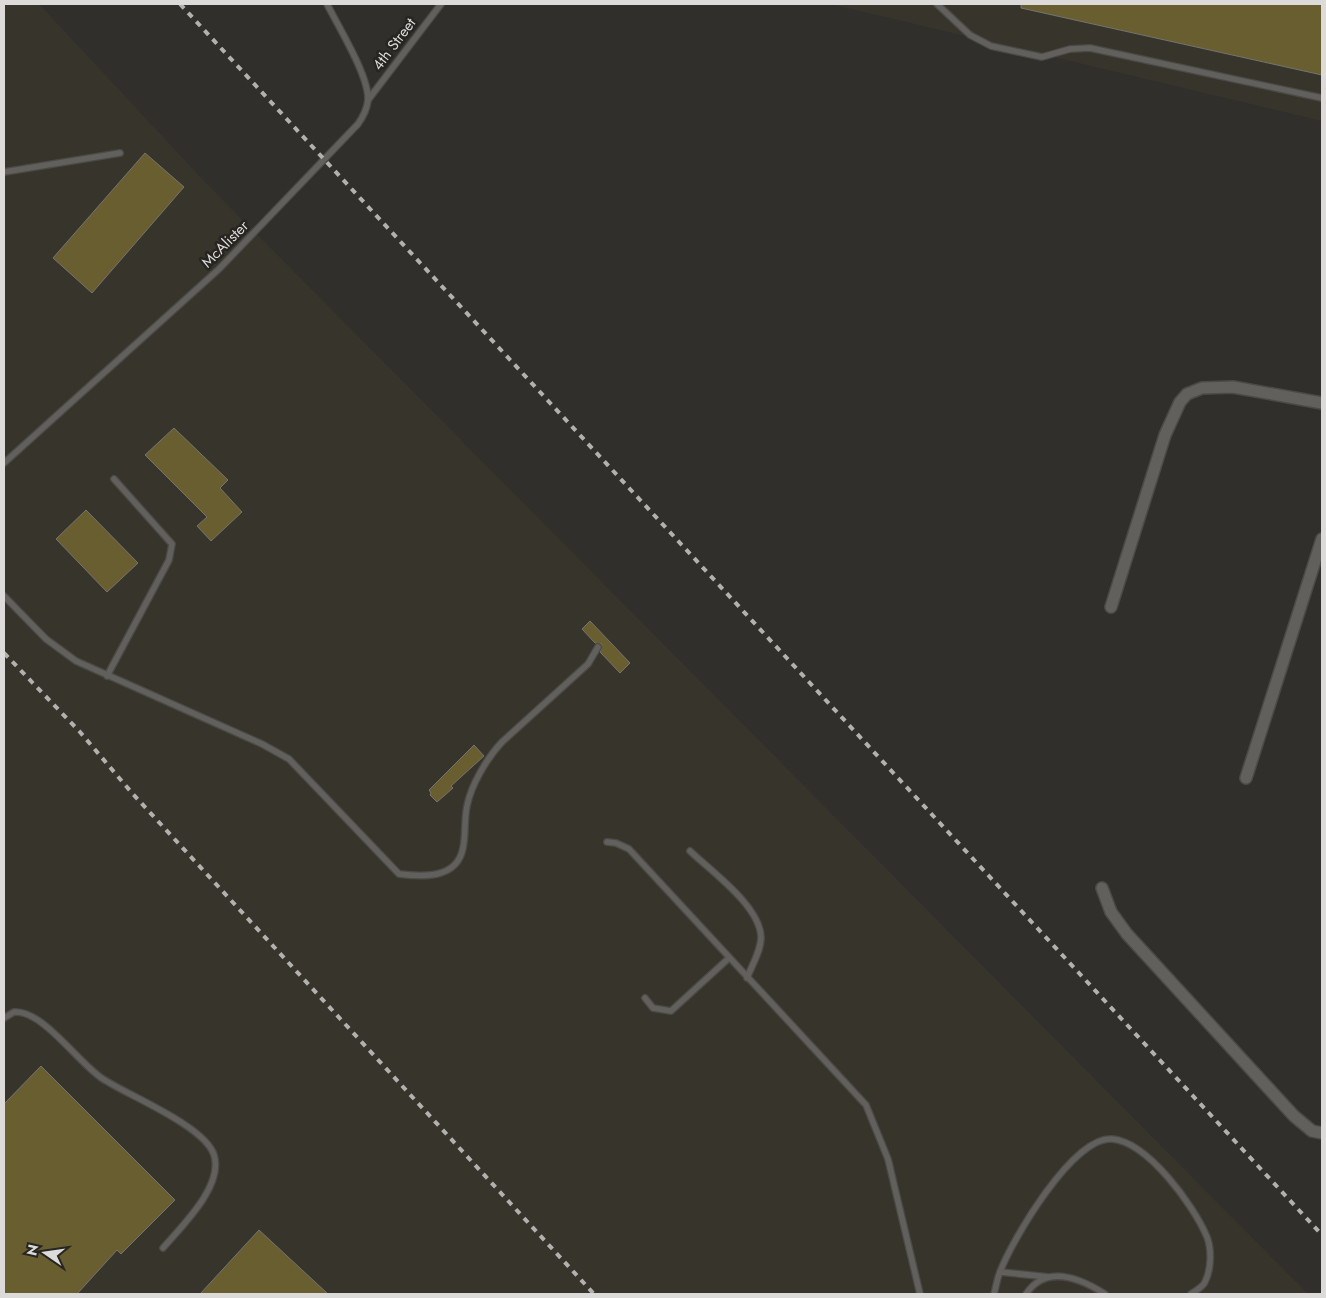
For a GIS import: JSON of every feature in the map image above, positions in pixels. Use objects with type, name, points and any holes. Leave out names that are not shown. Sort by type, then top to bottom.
[{"type":"street","points":[[1111,607],[1172,414],[1184,398],[1202,388],[1233,387],[1322,403]]},
{"type":"street","points":[[1246,778],[1322,539]]},
{"type":"street","points":[[1102,888],[1110,912],[1127,934],[1294,1116],[1312,1130],[1322,1133]]},
{"type":"lane","points":[[327,4],[362,75],[368,100]]},
{"type":"lane","name":"4th Street","points":[[368,100],[441,4]]},
{"type":"lane","points":[[937,4],[975,39],[1003,49],[1048,56],[1070,49],[1090,48],[1322,98]]},
{"type":"lane","name":"McAlister","points":[[4,463],[219,269],[349,136],[362,118],[368,100]]},
{"type":"lane","points":[[4,172],[120,153]]},
{"type":"lane","points":[[107,676],[169,560],[172,544],[114,480]]},
{"type":"lane","points":[[4,596],[57,648],[107,676],[278,752],[310,778],[399,874],[428,876],[444,873],[458,859],[463,850],[467,807],[471,793],[496,748],[588,664],[598,647]]},
{"type":"lane","points":[[607,842],[616,843],[629,849],[866,1105],[888,1159],[920,1294]]},
{"type":"lane","points":[[690,851],[748,906],[756,918],[760,943],[747,978]]},
{"type":"lane","points":[[645,998],[653,1008],[671,1011],[729,958]]},
{"type":"lane","points":[[4,1018],[14,1012],[30,1014],[101,1078],[155,1106],[208,1143],[215,1156],[214,1171],[202,1205],[163,1248]]},
{"type":"lane","points":[[994,1294],[1000,1272],[1038,1201],[1072,1161],[1094,1144],[1110,1139],[1137,1148],[1178,1189],[1208,1239],[1210,1262],[1205,1283],[1191,1294]]},
{"type":"lane","points":[[1000,1272],[1049,1277],[1071,1276],[1090,1284],[1104,1294]]},
{"type":"lane","points":[[1026,1294],[1038,1282],[1049,1277]]},
{"type":"shaded area","points":[[4,4],[39,4],[203,180],[1308,1294],[4,1294]]},
{"type":"shaded area","points":[[1322,4],[1322,121],[835,5]]},
{"type":"building","points":[[1021,4],[1322,4],[1322,75],[1021,8]]},
{"type":"building","points":[[145,153],[184,187],[92,293],[53,258]]},
{"type":"building","points":[[174,428],[228,480],[220,488],[242,512],[211,541],[197,526],[207,517],[145,455]]},
{"type":"building","points":[[86,510],[138,563],[107,592],[56,539]]},
{"type":"building","points":[[590,621],[630,663],[620,673],[600,652],[602,644],[595,643],[582,629]]},
{"type":"building","points":[[474,745],[484,756],[451,786],[453,788],[437,802],[430,795],[429,790]]},
{"type":"building","points":[[41,1066],[175,1200],[121,1254],[117,1250],[77,1294],[4,1294],[4,1104]]},
{"type":"building","points":[[259,1230],[328,1294],[200,1294]]},
{"type":"railway","points":[[180,4],[1322,1235]]},
{"type":"railway","points":[[4,653],[80,732],[132,793],[594,1294]]}]
